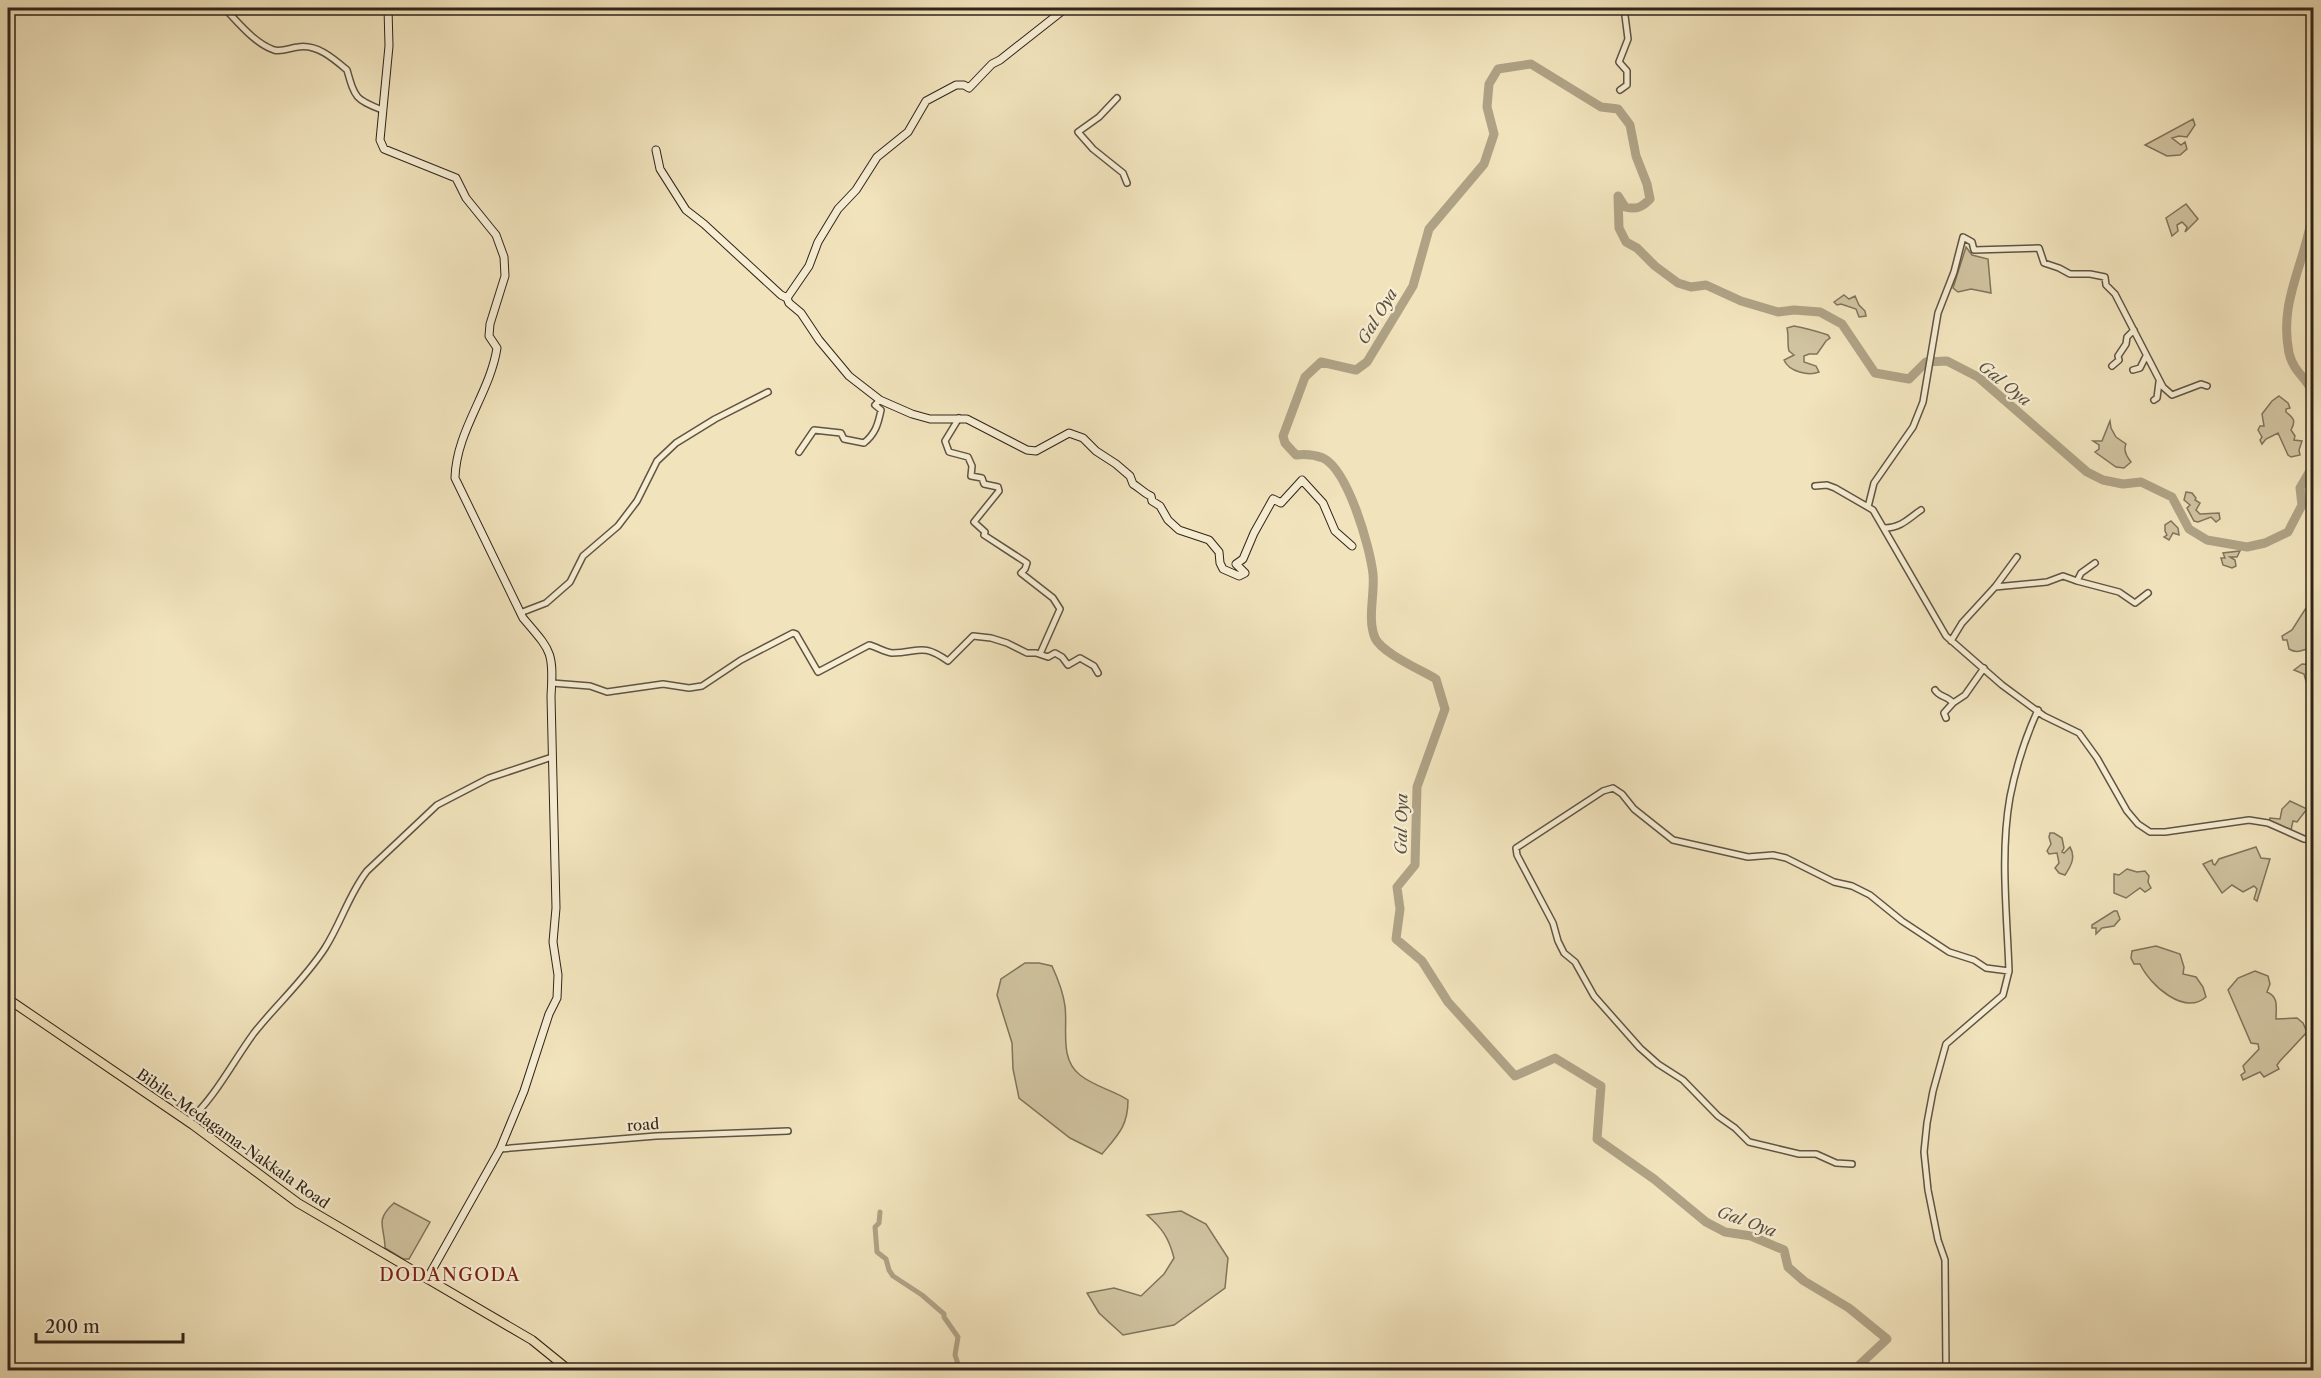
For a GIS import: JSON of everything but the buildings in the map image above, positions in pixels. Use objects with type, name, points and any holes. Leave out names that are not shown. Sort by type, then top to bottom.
[{"type":"main road","points":[[388,8],[389,46],[380,141],[384,149],[456,178],[466,198],[496,235],[504,257],[505,276],[490,324],[489,336],[497,348],[495,362],[458,455],[455,478],[520,613],[547,646],[553,666],[552,757],[556,908],[553,942],[558,992],[524,1092],[500,1149],[427,1279]]},
{"type":"main road","points":[[787,298],[809,266],[818,242],[843,202],[856,190],[877,157],[908,132],[926,101],[939,92],[956,85],[969,88],[992,64],[1066,8]]},
{"type":"main road","points":[[656,150],[660,169],[686,210],[787,298],[849,376],[880,400],[930,419],[967,419],[1028,450],[1036,451],[1069,433],[1083,438],[1096,451],[1130,476],[1133,484],[1140,486],[1146,494],[1151,496],[1152,501],[1160,506],[1168,520],[1179,530],[1209,540],[1219,552],[1223,569],[1239,576],[1245,573],[1236,564],[1243,559],[1273,499],[1281,503],[1302,480],[1323,504],[1335,531],[1352,546]]},
{"type":"main road","name":"Bibile-Medagama-Nakkala Road","points":[[8,999],[188,1122],[298,1203],[532,1340],[569,1371]]},
{"type":"street","points":[[224,8],[254,37],[274,50],[301,46],[322,51],[347,70],[352,90],[364,103],[382,110]]},
{"type":"street","points":[[1620,90],[1627,85],[1627,71],[1619,62],[1628,39],[1624,8]]},
{"type":"street","points":[[1117,98],[1099,117],[1078,132],[1093,149],[1123,173],[1127,183]]},
{"type":"street","points":[[1868,507],[1876,481],[1913,427],[1923,402],[1938,313],[1954,272],[1963,237],[1972,242],[1974,250],[2039,248],[2044,263],[2050,266],[2070,274],[2105,277],[2106,285],[2115,294],[2159,380],[2172,395],[2200,384],[2207,386]]},
{"type":"street","points":[[2112,366],[2119,360],[2118,356],[2122,352],[2127,337],[2134,330]]},
{"type":"street","points":[[2133,370],[2140,368],[2146,356]]},
{"type":"street","points":[[2154,400],[2157,398],[2159,380]]},
{"type":"street","points":[[520,613],[546,603],[570,582],[583,556],[618,526],[637,501],[657,461],[669,449],[715,419],[768,392]]},
{"type":"street","points":[[799,452],[814,430],[841,433],[844,439],[864,444],[874,435],[881,410],[876,405],[880,400]]},
{"type":"street","points":[[959,418],[945,441],[949,452],[968,457],[972,466],[971,476],[982,478],[984,484],[998,487],[999,491],[974,522],[985,532],[984,535],[1027,563],[1021,573],[1053,598],[1060,609],[1040,654]]},
{"type":"street","points":[[1815,486],[1827,484],[1873,510],[1946,636],[2021,699],[2044,716],[2073,729],[2083,738],[2127,811],[2144,828],[2150,831],[2165,832],[2249,820],[2268,824],[2313,840]]},
{"type":"street","points":[[1885,528],[1900,525],[1922,510]]},
{"type":"street","points":[[1951,641],[1962,624],[1995,587],[2017,557]]},
{"type":"street","points":[[2078,581],[2085,569],[2095,563]]},
{"type":"street","points":[[1995,587],[2047,582],[2063,576],[2119,592],[2135,603],[2148,593]]},
{"type":"street","points":[[552,683],[590,686],[607,692],[663,684],[695,688],[702,686],[741,660],[793,633],[796,634],[818,672],[869,645],[890,653],[910,649],[932,651],[948,661],[973,636],[1007,643],[1027,653],[1048,657],[1055,653],[1062,657],[1068,665],[1080,658],[1094,666],[1098,673]]},
{"type":"street","points":[[1946,718],[1944,713],[1953,703],[1965,696],[1984,668]]},
{"type":"street","points":[[1935,690],[1937,694],[1950,698],[1953,703]]},
{"type":"street","points":[[1946,1371],[1945,1260],[1938,1240],[1928,1190],[1924,1152],[1927,1123],[1946,1044],[2003,995],[2009,971],[2006,851],[2010,798],[2025,738],[2038,710]]},
{"type":"street","points":[[188,1122],[226,1077],[254,1034],[308,972],[337,928],[357,884],[367,872],[437,805],[489,778],[552,757]]},
{"type":"street","points":[[1852,1164],[1836,1163],[1816,1154],[1799,1154],[1749,1142],[1718,1116],[1683,1080],[1658,1064],[1640,1048],[1594,996],[1575,962],[1564,953],[1553,923],[1517,855],[1516,848],[1603,791],[1613,788],[1622,794],[1634,809],[1673,840],[1748,857],[1773,855],[1786,858],[1834,882],[1852,886],[1870,895],[1902,921],[1949,952],[1974,960],[1986,968],[2009,971]]},
{"type":"street","name":"road","points":[[500,1149],[656,1136],[788,1131]]},
{"type":"shaded area","points":[[2193,119],[2195,125],[2187,137],[2172,138],[2181,145],[2185,142],[2187,149],[2180,155],[2167,156],[2145,145]]},
{"type":"shaded area","points":[[2186,204],[2198,219],[2185,232],[2187,227],[2182,222],[2177,225],[2178,231],[2172,236],[2166,218]]},
{"type":"shaded area","points":[[1966,247],[1972,255],[1988,259],[1991,293],[1971,289],[1958,292],[1953,288]]},
{"type":"shaded area","points":[[1844,295],[1849,299],[1855,296],[1866,316],[1859,317],[1856,309],[1841,304],[1837,305],[1834,302]]},
{"type":"shaded area","points":[[1794,326],[1828,335],[1830,338],[1817,354],[1804,356],[1804,362],[1816,366],[1819,372],[1810,374],[1800,372],[1790,368],[1784,360],[1794,355],[1789,351],[1787,328]]},
{"type":"shaded area","points":[[2279,396],[2288,403],[2290,408],[2286,409],[2286,412],[2293,420],[2291,430],[2295,436],[2294,440],[2302,441],[2300,455],[2291,457],[2288,455],[2278,433],[2266,439],[2262,444],[2260,440],[2262,437],[2258,430],[2260,426],[2264,426],[2262,414]]},
{"type":"shaded area","points":[[2110,421],[2116,437],[2126,444],[2125,451],[2131,462],[2124,468],[2116,467],[2095,452],[2099,449],[2099,445],[2093,441],[2102,441]]},
{"type":"shaded area","points":[[2186,492],[2192,493],[2195,500],[2200,503],[2196,510],[2200,514],[2219,513],[2220,519],[2216,522],[2211,517],[2198,522],[2194,521],[2187,508],[2190,505],[2184,500]]},
{"type":"shaded area","points":[[2171,521],[2178,528],[2179,535],[2173,533],[2169,540],[2164,537],[2167,535],[2165,525]]},
{"type":"shaded area","points":[[2240,551],[2237,557],[2230,557],[2235,560],[2236,566],[2232,568],[2223,565],[2221,558],[2225,558],[2223,553]]},
{"type":"shaded area","points":[[2313,607],[2313,648],[2299,651],[2289,649],[2287,640],[2283,640],[2282,636],[2292,630],[2306,608]]},
{"type":"shaded area","points":[[2302,664],[2313,665],[2313,690],[2308,688],[2304,674],[2294,670]]},
{"type":"shaded area","points":[[2290,801],[2307,809],[2297,822],[2293,821],[2291,830],[2269,821],[2270,818],[2280,819],[2282,809]]},
{"type":"shaded area","points":[[2050,833],[2062,838],[2064,848],[2062,852],[2064,853],[2070,847],[2072,851],[2072,861],[2065,875],[2059,873],[2055,868],[2059,863],[2057,853],[2049,854],[2047,851],[2051,844]]},
{"type":"shaded area","points":[[2256,847],[2261,858],[2270,859],[2257,901],[2254,899],[2257,889],[2254,886],[2243,892],[2232,885],[2222,893],[2203,864],[2212,860],[2215,865],[2219,859]]},
{"type":"shaded area","points":[[2127,869],[2137,872],[2145,871],[2149,876],[2148,882],[2151,888],[2145,892],[2140,888],[2126,898],[2114,893],[2114,874],[2119,875]]},
{"type":"shaded area","points":[[2117,911],[2120,919],[2114,926],[2102,928],[2096,934],[2096,928],[2092,928],[2092,925]]},
{"type":"shaded area","points":[[2156,946],[2180,954],[2184,967],[2183,974],[2196,977],[2206,997],[2197,1002],[2188,1003],[2168,996],[2151,981],[2140,964],[2134,964],[2131,958],[2132,951]]},
{"type":"shaded area","points":[[1025,963],[1052,966],[1064,1001],[1067,1052],[1073,1068],[1098,1086],[1128,1100],[1124,1124],[1102,1154],[1070,1138],[1019,1098],[1013,1069],[1012,1043],[997,995],[1001,979]]},
{"type":"shaded area","points":[[2255,971],[2268,976],[2270,984],[2267,992],[2275,1000],[2276,1019],[2297,1018],[2303,1023],[2307,1032],[2280,1061],[2277,1065],[2279,1069],[2264,1077],[2260,1072],[2243,1080],[2241,1075],[2245,1072],[2243,1066],[2259,1049],[2258,1044],[2251,1043],[2228,990],[2238,978]]},
{"type":"shaded area","points":[[394,1203],[430,1222],[409,1259],[403,1259],[385,1248],[382,1220]]},
{"type":"shaded area","points":[[1181,1211],[1206,1224],[1228,1258],[1225,1288],[1174,1325],[1123,1335],[1099,1313],[1087,1293],[1114,1288],[1141,1296],[1164,1274],[1174,1258],[1164,1234],[1147,1215]]},
{"type":"waterway","name":"Gal Oya","points":[[1854,1370],[1887,1339],[1849,1308],[1804,1281],[1788,1267],[1784,1250],[1751,1236],[1725,1232],[1706,1222],[1654,1179],[1597,1139],[1601,1086],[1555,1058],[1515,1076],[1448,1002],[1422,961],[1396,939],[1400,909],[1397,887],[1415,865],[1417,787],[1445,709],[1436,679],[1393,655],[1375,638],[1371,615],[1373,582],[1371,562],[1356,510],[1341,477],[1323,458],[1296,455],[1285,443],[1283,436],[1305,377],[1321,362],[1356,370],[1367,362],[1413,286],[1429,229],[1484,164],[1494,134],[1487,107],[1489,84],[1498,69],[1531,64],[1601,107],[1618,109],[1630,125],[1636,156],[1650,199],[1639,207],[1629,208],[1625,207],[1618,196],[1619,228],[1626,242],[1637,248],[1655,266],[1678,283],[1691,287],[1706,285],[1741,301],[1778,312],[1794,310],[1820,312],[1842,324],[1875,373],[1909,379],[1926,362],[1947,361],[1978,377],[2087,472],[2103,480],[2123,484],[2141,482],[2172,497],[2189,529],[2207,540],[2247,547],[2265,543],[2288,532],[2302,505],[2300,488],[2314,464]]},
{"type":"waterway","name":"Gal Oya","points":[[2314,203],[2309,231],[2291,292],[2287,321],[2291,360],[2314,396]]},
{"type":"waterway","points":[[880,1212],[879,1223],[875,1227],[877,1252],[886,1259],[893,1276],[922,1295],[944,1314],[958,1337],[955,1355],[960,1370]]},
{"type":"district","name":"DODANGODA","points":[[450,1275]]}]
